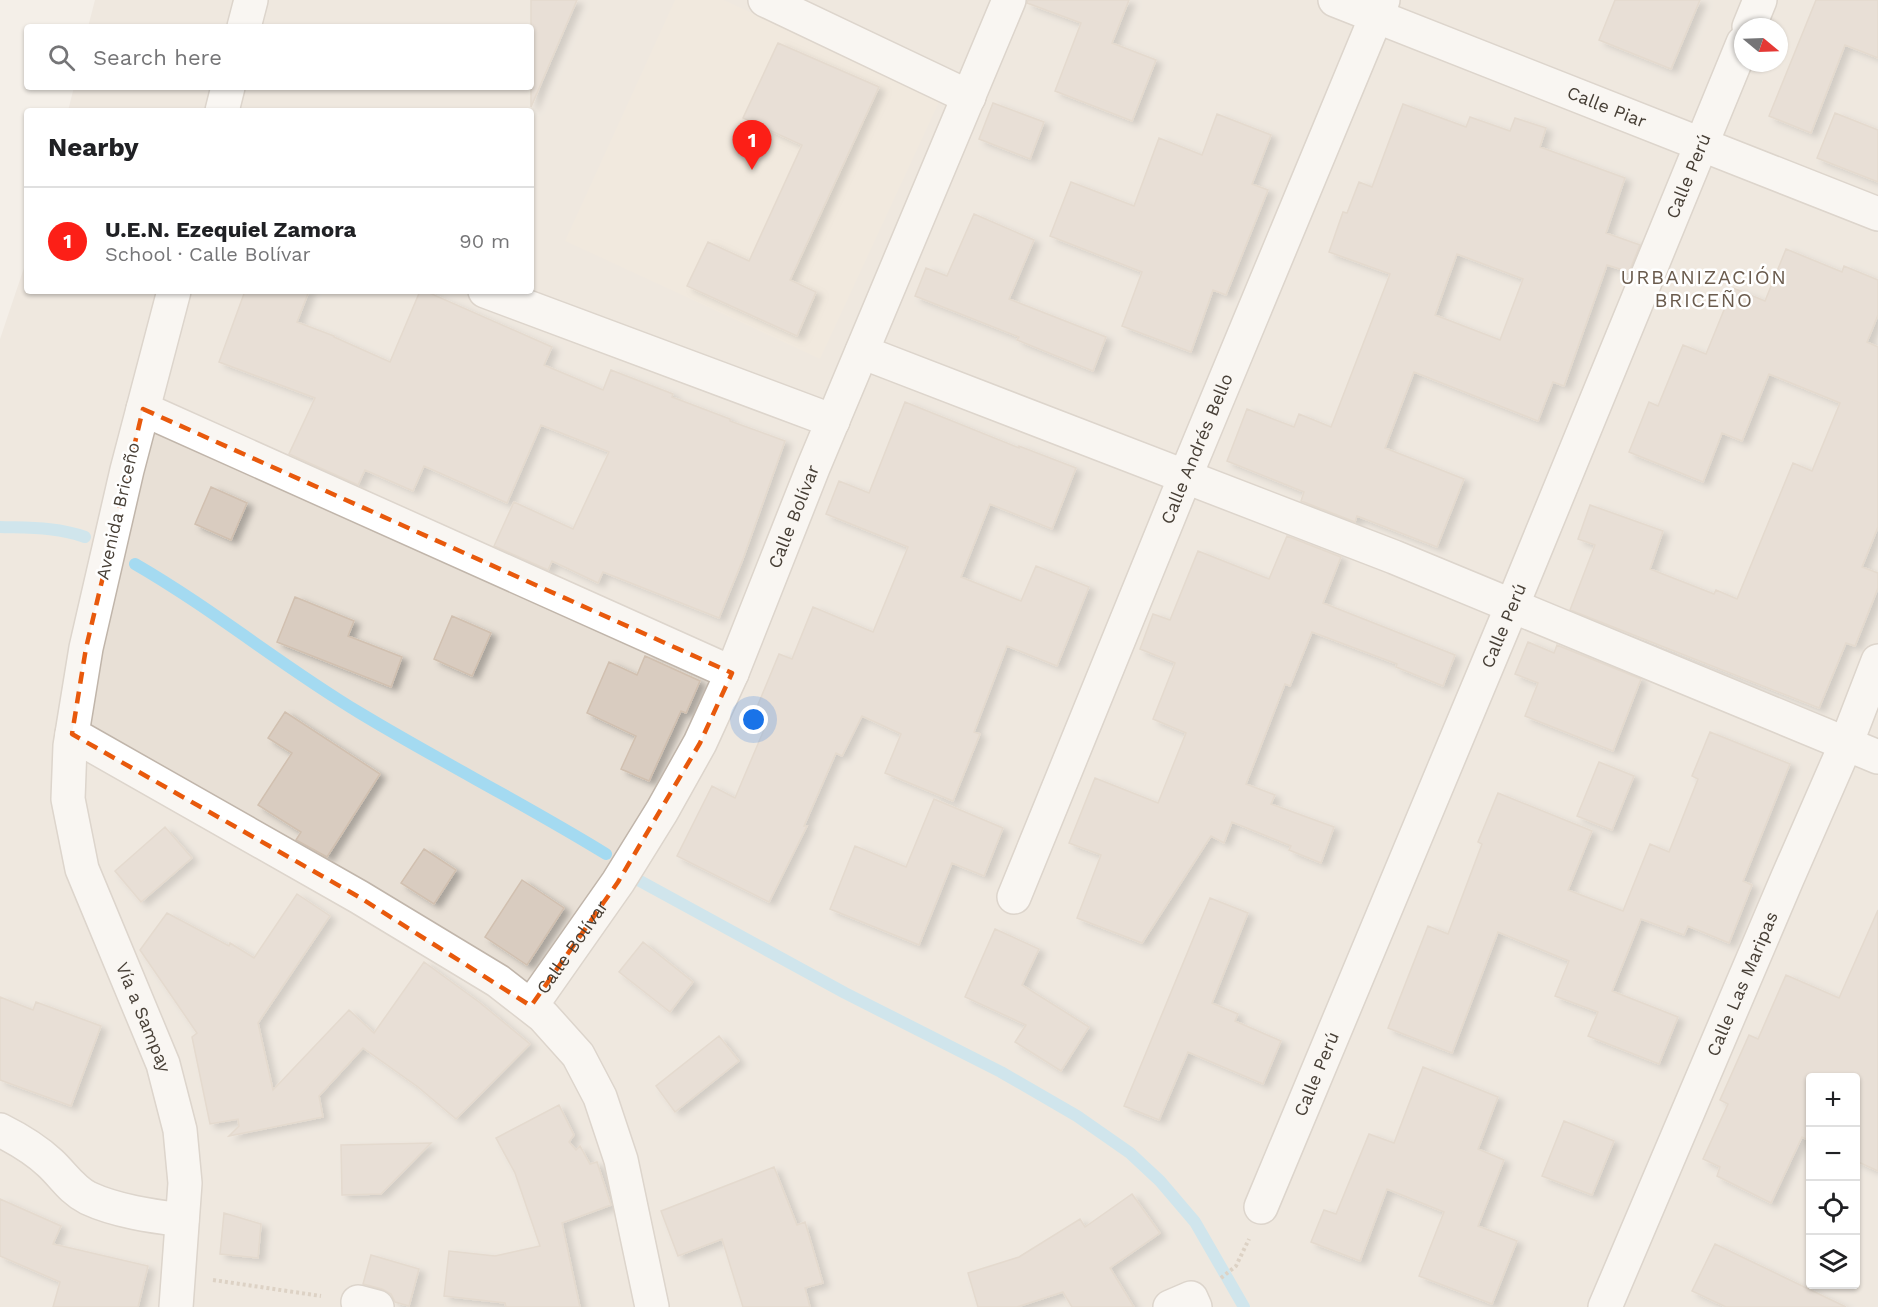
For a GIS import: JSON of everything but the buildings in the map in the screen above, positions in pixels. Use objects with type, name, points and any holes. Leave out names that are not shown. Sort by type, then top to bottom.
[{"type":"street","points":[[245,24],[251,0]]},
{"type":"street","points":[[765,0],[969,97]]},
{"type":"street","name":"Calle Bolívar","points":[[531,1006],[618,882],[662,811],[700,743],[732,673],[832,421],[1009,0]]},
{"type":"street","name":"Calle Piar","points":[[1335,0],[1379,8],[1702,144],[1878,213]]},
{"type":"street","points":[[1753,18],[1760,0]]},
{"type":"street","name":"Calle Andrés Bello","points":[[1014,897],[1379,8]]},
{"type":"street","name":"Calle Perú","points":[[1261,1207],[1512,606],[1734,65]]},
{"type":"street","points":[[223,108],[227,90]]},
{"type":"street","name":"Avenida Briceño","points":[[72,734],[86,648],[127,470],[173,294]]},
{"type":"street","points":[[493,294],[832,421]]},
{"type":"street","points":[[862,352],[1394,558],[1878,758]]},
{"type":"street","points":[[143,409],[732,673]]},
{"type":"street","name":"Calle Las Maripas","points":[[1605,1307],[1846,744],[1878,661]]},
{"type":"street","points":[[72,734],[359,897],[498,981],[543,1016],[578,1055],[600,1097],[621,1160],[652,1307]]},
{"type":"street","name":"Vía a Sampay","points":[[72,734],[68,798],[82,869],[163,1064],[180,1130],[185,1183],[177,1291]]},
{"type":"street","points":[[0,1130],[26,1143],[51,1164],[70,1185],[87,1197],[150,1215],[182,1220]]},
{"type":"path","points":[[1186,1304],[1236,1266],[1261,1207]]},
{"type":"path","points":[[177,1291],[246,1284],[367,1304]]},
{"type":"highlighted area","points":[[143,409],[732,673],[700,743],[618,882],[531,1006],[359,897],[72,734],[86,648]]},
{"type":"shaded area","points":[[95,0],[1878,0],[1878,1307],[0,1307],[0,339],[24,268],[24,294],[534,294],[534,108],[69,108],[73,90],[534,90],[534,24],[89,24]]},
{"type":"shaded area","points":[[675,0],[724,0],[940,100],[820,359],[565,241]]},
{"type":"waterway","points":[[0,527],[54,530],[85,537]]},
{"type":"waterway","points":[[135,564],[164,581],[303,677],[360,713],[606,854]]},
{"type":"waterway","points":[[640,881],[845,993],[1001,1072],[1077,1116],[1130,1153],[1160,1181],[1195,1222],[1244,1307]]},
{"type":"place","name":"U.E.N. Ezequiel Zamora","points":[[752,170]]},
{"type":"district","name":"URBANIZACIÓN BRICEÑO","points":[[1704,288]]}]
